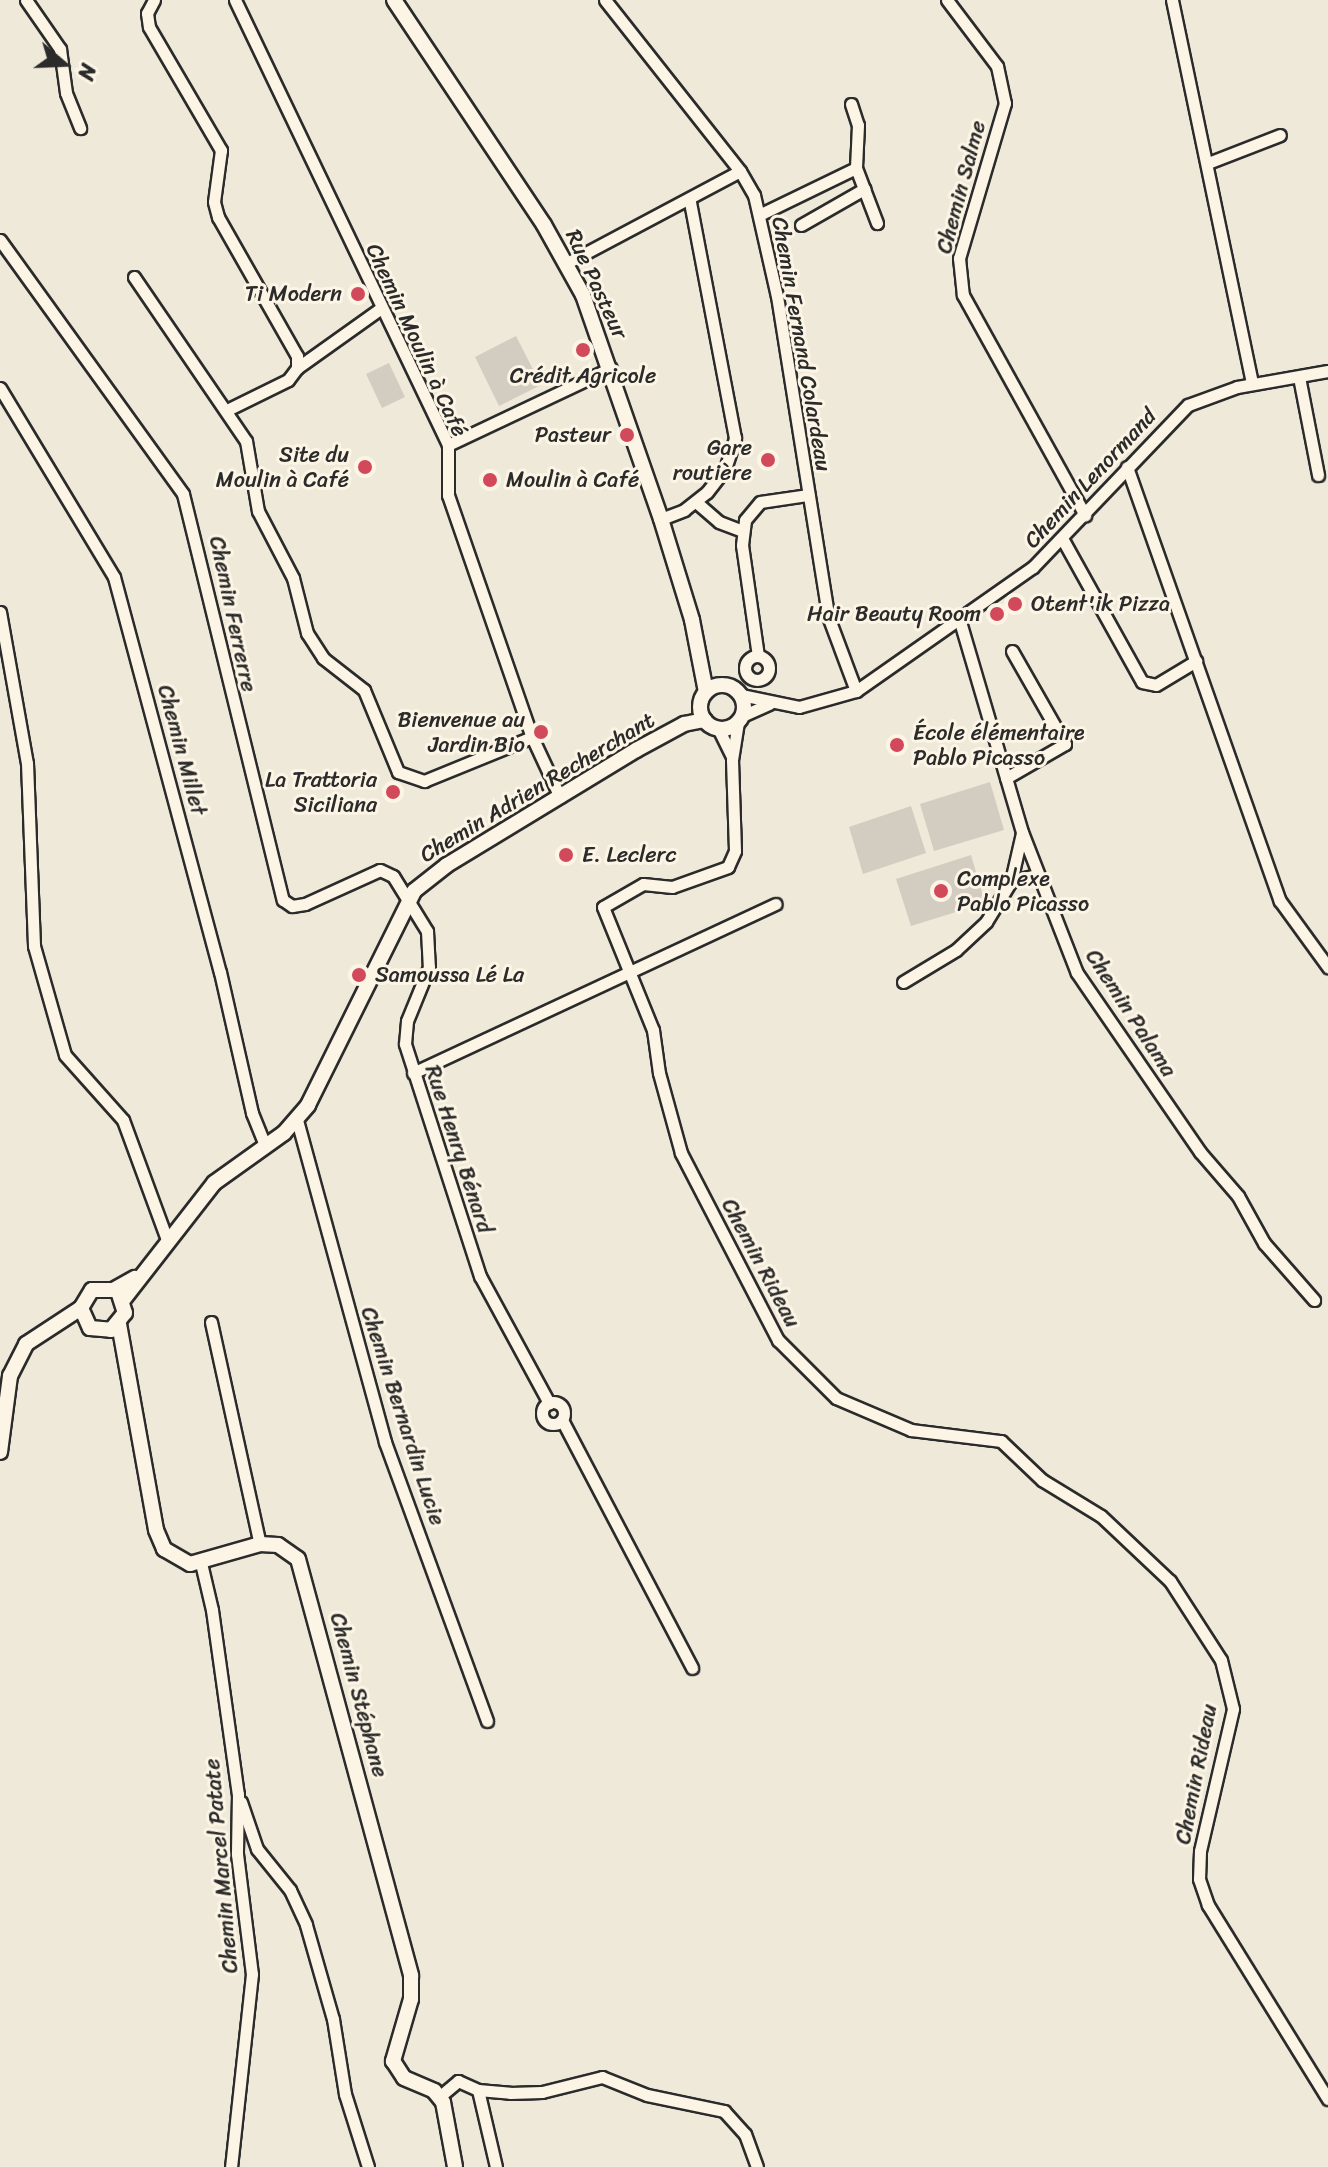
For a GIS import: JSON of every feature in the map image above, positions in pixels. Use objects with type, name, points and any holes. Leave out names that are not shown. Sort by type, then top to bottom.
[{"type":"main road","name":"Rue Pasteur","points":[[394,0],[565,264],[611,368],[661,519],[692,620],[706,692]]},
{"type":"main road","name":"Rue Pasteur","points":[[692,620],[722,685]]},
{"type":"main road","points":[[722,685],[741,695],[740,719],[718,728],[702,714],[706,692],[722,685]]},
{"type":"main road","name":"Chemin Adrien Recherchant","points":[[0,1452],[5,1372],[31,1339],[66,1319],[82,1314],[92,1290],[118,1295],[142,1274],[214,1183],[297,1120],[408,900],[447,865],[702,714]]},
{"type":"main road","points":[[118,1295],[113,1328],[120,1342],[156,1530],[172,1557],[201,1563],[260,1544]]},
{"type":"main road","points":[[82,1314],[95,1330],[113,1328]]},
{"type":"main road","name":"Chemin Stéphane","points":[[260,1544],[278,1545],[298,1559],[411,1976],[411,1999],[393,2061],[404,2078],[439,2097]]},
{"type":"main road","points":[[439,2097],[455,2167]]},
{"type":"street","points":[[26,0],[60,49],[66,93],[80,128]]},
{"type":"street","points":[[154,0],[147,13],[149,27],[221,150],[214,202],[218,217],[297,356],[297,368]]},
{"type":"street","name":"Chemin Moulin à Café","points":[[235,0],[448,445],[448,495],[532,737],[560,797]]},
{"type":"street","name":"Chemin Fernand Colardeau","points":[[605,0],[740,171],[759,215],[830,625],[856,691]]},
{"type":"street","name":"Chemin Salme","points":[[947,0],[997,66],[1005,103],[959,258],[963,295],[1085,515]]},
{"type":"street","points":[[1172,0],[1252,384]]},
{"type":"street","points":[[851,104],[858,125],[856,168],[877,223]]},
{"type":"street","points":[[1208,163],[1280,135]]},
{"type":"street","points":[[759,215],[856,168]]},
{"type":"street","points":[[565,264],[652,216],[690,201],[740,171]]},
{"type":"street","points":[[801,225],[864,189]]},
{"type":"street","points":[[661,519],[696,502],[725,469],[735,438],[690,201]]},
{"type":"street","name":"Chemin Ferrerre","points":[[0,240],[183,494],[283,900],[298,906],[380,870],[393,876],[408,900]]},
{"type":"street","points":[[134,277],[227,410],[250,451],[258,511],[293,578],[307,633],[323,658],[364,690],[398,772],[424,781],[532,737]]},
{"type":"street","points":[[227,410],[288,380],[297,368],[381,308]]},
{"type":"street","points":[[448,445],[611,368]]},
{"type":"street","name":"Chemin Lenormand","points":[[741,695],[770,704],[799,707],[856,691],[1033,567],[1063,540],[1127,467],[1188,405],[1252,384],[1328,371]]},
{"type":"street","points":[[1299,377],[1318,475]]},
{"type":"street","name":"Chemin Millet","points":[[0,388],[114,577],[220,972],[252,1113],[265,1146]]},
{"type":"street","points":[[1127,467],[1280,901],[1328,967]]},
{"type":"street","points":[[758,656],[742,531],[750,509],[760,502],[808,495]]},
{"type":"street","points":[[696,502],[719,522],[742,531]]},
{"type":"street","points":[[1063,540],[1142,682],[1156,685],[1196,661]]},
{"type":"street","points":[[0,612],[27,763],[34,946],[65,1055],[123,1120],[168,1242]]},
{"type":"street","name":"Chemin Palama","points":[[959,618],[1022,832],[1077,973],[1200,1152],[1238,1196],[1264,1243],[1314,1300]]},
{"type":"street","points":[[1006,778],[1065,744],[1012,651]]},
{"type":"street","name":"Chemin Lenormand","points":[[740,719],[770,704]]},
{"type":"street","points":[[732,760],[740,719]]},
{"type":"street","points":[[718,728],[732,760]]},
{"type":"street","name":"Chemin Rideau","points":[[732,760],[735,851],[728,867],[672,887],[643,884],[603,907],[653,1030],[659,1073],[681,1153],[778,1340],[836,1398],[886,1423],[981,1435],[1008,1445],[1042,1480],[1101,1516],[1149,1557],[1221,1660],[1232,1718],[1200,1851],[1199,1879],[1208,1905],[1328,2099]]},
{"type":"street","points":[[903,982],[956,950],[986,922],[1011,881],[1022,832]]},
{"type":"street","points":[[1011,881],[1037,875]]},
{"type":"street","name":"Rue Henry Bénard","points":[[408,900],[427,931],[432,952],[405,1030],[413,1073],[480,1276],[549,1403],[544,1418],[552,1424],[562,1420],[692,1668]]},
{"type":"street","points":[[413,1073],[776,904]]},
{"type":"street","name":"Chemin Bernardin Lucie","points":[[297,1120],[385,1442],[487,1721]]},
{"type":"street","points":[[211,1322],[260,1544]]},
{"type":"street","name":"Chemin Marcel Patate","points":[[201,1563],[212,1610],[238,1794],[237,1854],[252,1974],[231,2167]]},
{"type":"street","points":[[238,1794],[257,1849],[290,1890],[306,1925],[333,2019],[345,2094],[368,2167]]},
{"type":"street","points":[[439,2097],[458,2081],[478,2090],[542,2092],[602,2077],[647,2095],[712,2105],[735,2120],[757,2167]]},
{"type":"street","points":[[478,2090],[496,2167]]},
{"type":"shaded area","points":[[516,336],[541,385],[499,406],[475,357]]},
{"type":"shaded area","points":[[389,363],[405,397],[382,408],[366,374]]},
{"type":"shaded area","points":[[990,782],[1004,830],[934,851],[920,804]]},
{"type":"shaded area","points":[[911,806],[926,853],[863,874],[849,827]]},
{"type":"shaded area","name":"Complexe Pablo Picasso","points":[[971,855],[985,903],[911,926],[896,879]]},
{"type":"place","name":"Ti Modern","points":[[358,294]]},
{"type":"place","name":"Crédit Agricole","points":[[583,350]]},
{"type":"place","name":"Pasteur","points":[[627,435]]},
{"type":"place","name":"Gare routière","points":[[768,460]]},
{"type":"place","name":"Site du Moulin à Café","points":[[365,467]]},
{"type":"place","name":"Moulin à Café","points":[[490,480]]},
{"type":"place","name":"Otent'ik Pizza","points":[[1015,604]]},
{"type":"place","name":"Hair Beauty Room","points":[[997,614]]},
{"type":"place","name":"Bienvenue au Jardin Bio","points":[[541,732]]},
{"type":"place","name":"École élémentaire Pablo Picasso","points":[[897,745]]},
{"type":"place","name":"La Trattoria Siciliana","points":[[393,792]]},
{"type":"place","name":"E. Leclerc","points":[[566,855]]},
{"type":"place","name":"Complexe Pablo Picasso","points":[[941,891]]},
{"type":"place","name":"Samoussa Lé La","points":[[359,975]]}]
